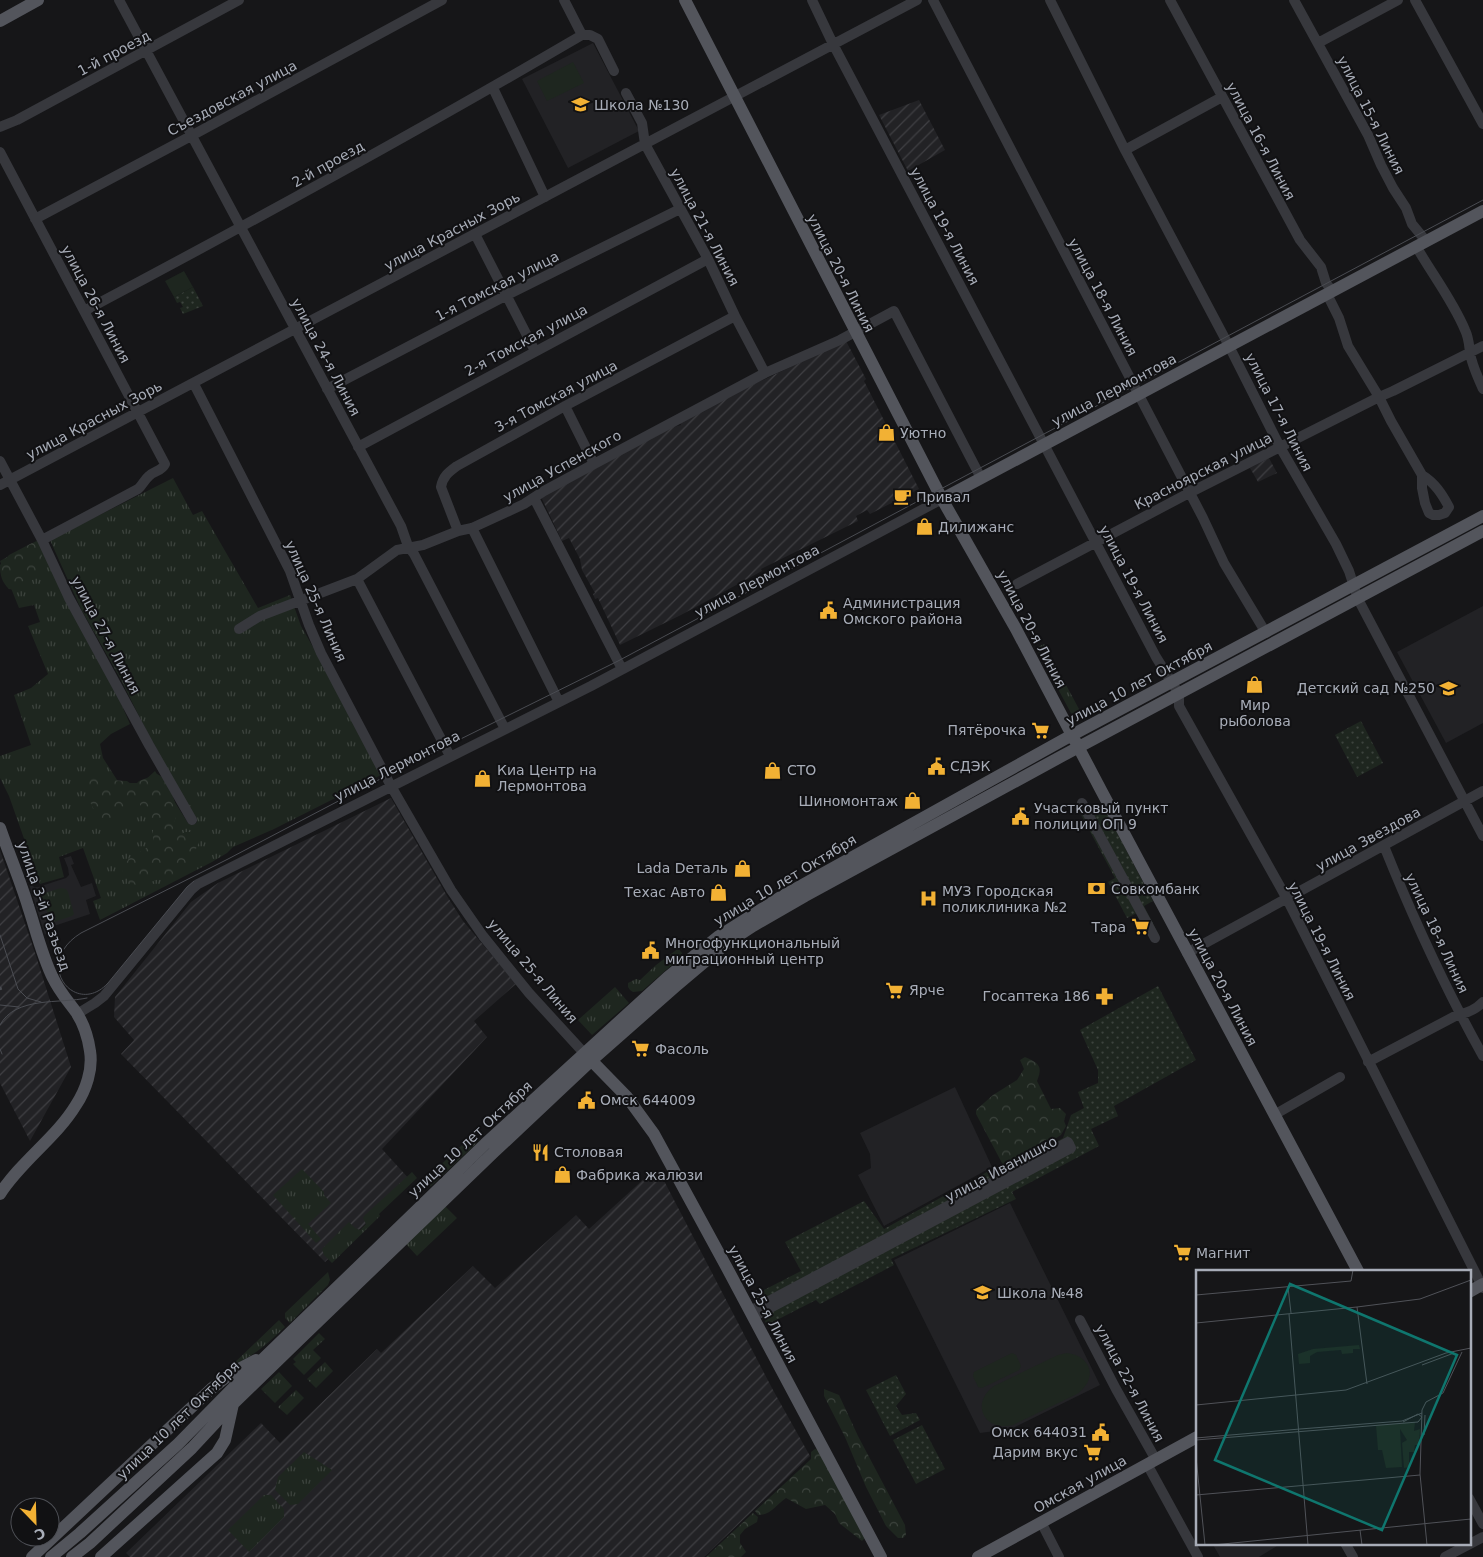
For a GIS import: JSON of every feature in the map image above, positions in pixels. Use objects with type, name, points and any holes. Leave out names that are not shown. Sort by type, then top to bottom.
[{"type":"main road","points":[[0,21],[38,0]]},
{"type":"main road","name":"улица 20-я Линия","points":[[685,0],[942,499],[1008,612],[1187,953],[1357,1270]]},
{"type":"main road","name":"улица Лермонтова","points":[[942,499],[1483,211]]},
{"type":"main road","name":"улица 10 лет Октября","points":[[72,1557],[90,1543],[192,1448],[233,1404],[479,1166],[668,977],[719,936],[779,898],[1075,741],[1173,682],[1483,516]]},
{"type":"main road","name":"улица 10 лет Октября","points":[[1075,741],[1179,694],[1483,531]]},
{"type":"main road","name":"улица 3-й Разъезд","points":[[0,828],[52,978],[77,1014],[87,1034],[91,1054],[90,1069],[85,1087],[77,1104],[62,1125],[0,1194]]},
{"type":"main road","name":"улица 10 лет Октября","points":[[51,1557],[178,1444],[267,1354],[485,1144],[588,1056]]},
{"type":"main road","name":"улица 25-я Линия","points":[[588,1056],[627,1097],[654,1134],[881,1557]]},
{"type":"main road","points":[[1470,1292],[1482,1286]]},
{"type":"main road","points":[[32,1557],[222,1379],[267,1354]]},
{"type":"main road","points":[[222,1379],[228,1378],[232,1380],[235,1386]]},
{"type":"main road","points":[[101,1557],[217,1453],[225,1440],[233,1404]]},
{"type":"main road","name":"Омская улица","points":[[978,1557],[1196,1438]]},
{"type":"street","name":"улица 24-я Линия","points":[[119,0],[401,526],[408,546],[417,559],[505,729]]},
{"type":"street","name":"1-й проезд","points":[[0,127],[17,120],[239,0]]},
{"type":"street","name":"Съездовская улица","points":[[35,219],[442,0]]},
{"type":"street","points":[[564,0],[582,35],[590,35],[598,40],[614,71]]},
{"type":"street","name":"улица 19-я Линия","points":[[812,0],[833,44],[1156,657],[1173,682],[1179,694],[1179,706],[1287,899],[1482,1286]]},
{"type":"street","name":"улица Красных Зорь","points":[[0,485],[917,0]]},
{"type":"street","name":"улица 18-я Линия","points":[[933,0],[1203,518],[1224,563],[1266,633]]},
{"type":"street","name":"улица 17-я Линия","points":[[1050,0],[1125,150],[1229,346],[1280,447],[1336,544],[1349,571],[1358,599],[1483,836]]},
{"type":"street","name":"улица 16-я Линия","points":[[1170,0],[1300,240],[1321,267],[1348,346],[1379,397],[1422,475]]},
{"type":"street","name":"улица 15-я Линия","points":[[1294,0],[1368,135],[1393,188],[1406,208],[1421,244],[1429,270],[1460,319],[1470,342],[1470,353],[1483,389]]},
{"type":"street","points":[[1318,43],[1398,0]]},
{"type":"street","points":[[1415,0],[1483,124]]},
{"type":"street","name":"2-й проезд","points":[[84,311],[241,228],[493,88],[582,35]]},
{"type":"street","points":[[493,88],[545,197]]},
{"type":"street","name":"улица 21-я Линия","points":[[626,92],[642,123],[645,144],[708,258],[735,316],[765,373]]},
{"type":"street","points":[[1125,150],[1222,97]]},
{"type":"street","name":"улица 26-я Линия","points":[[0,152],[165,464],[164,468],[148,477],[138,489],[42,540]]},
{"type":"street","name":"1-я Томская улица","points":[[327,389],[507,295],[680,209]]},
{"type":"street","points":[[475,234],[536,351]]},
{"type":"street","name":"2-я Томская улица","points":[[358,447],[708,258]]},
{"type":"street","name":"улица Успенского","points":[[239,629],[260,616],[357,579],[392,553],[408,546],[423,545],[458,531],[472,528],[510,511],[765,373],[840,340],[894,310],[981,478]]},
{"type":"street","name":"3-я Томская улица","points":[[458,531],[442,487],[443,480],[448,472],[565,406],[735,316]]},
{"type":"street","name":"Красноярская улица","points":[[1017,584],[1189,493],[1483,346]]},
{"type":"street","name":"улица 25-я Линия","points":[[194,384],[290,571],[308,625],[321,653],[391,786],[463,909],[529,992],[588,1056]]},
{"type":"street","points":[[565,406],[594,464]]},
{"type":"street","name":"улица 27-я Линия","points":[[0,461],[42,540],[69,598],[192,820]]},
{"type":"street","points":[[534,498],[622,669]]},
{"type":"street","name":"улица Лермонтова","points":[[77,1014],[104,996],[190,890],[198,884],[622,669],[942,499]]},
{"type":"street","points":[[472,528],[558,702]]},
{"type":"street","points":[[357,579],[450,756]]},
{"type":"street","name":"улица Звездова","points":[[1187,953],[1483,792]]},
{"type":"street","points":[[1082,803],[1155,938]]},
{"type":"street","name":"улица 18-я Линия","points":[[1384,846],[1405,898],[1459,1014],[1483,1056]]},
{"type":"street","points":[[1368,1062],[1459,1014],[1467,1013],[1483,1002]]},
{"type":"street","points":[[1274,1116],[1340,1077]]},
{"type":"street","name":"улица Иванишко","points":[[1068,1142],[1071,1148],[752,1314],[1068,1142]]},
{"type":"street","name":"улица 22-я Линия","points":[[1080,1320],[1198,1557]]},
{"type":"street","points":[[1470,1500],[1483,1524]]},
{"type":"street","points":[[1041,1522],[1059,1557]]},
{"type":"street","points":[[1470,1544],[1483,1537]]},
{"type":"street","points":[[1346,1544],[1353,1557]]},
{"type":"street","points":[[1445,1557],[1470,1544]]},
{"type":"shaded area","name":"Школа №130","points":[[593,43],[639,131],[568,168],[522,79]]},
{"type":"shaded area","points":[[919,100],[945,150],[908,171],[879,115]]},
{"type":"shaded area","points":[[846,341],[866,379],[864,381],[919,489],[870,514],[867,510],[856,516],[858,521],[761,569],[762,571],[681,615],[620,645],[598,598],[595,599],[593,594],[595,593],[582,570],[580,559],[569,538],[562,541],[541,497],[673,427],[681,425],[680,422],[714,403]]},
{"type":"shaded area","points":[[1269,458],[1277,473],[1258,482],[1250,468]]},
{"type":"shaded area","name":"Детский сад №250","points":[[1483,606],[1483,723],[1446,743],[1397,652]]},
{"type":"shaded area","points":[[391,798],[463,921],[516,984],[474,1021],[487,1037],[382,1149],[411,1181],[325,1262],[121,1054],[134,1040],[114,1017],[115,997],[191,902],[218,883]]},
{"type":"shaded area","points":[[0,850],[71,1067],[30,1141],[0,1083]]},
{"type":"shaded area","points":[[71,856],[74,864],[71,865],[81,887],[92,883],[96,896],[86,900],[90,914],[49,928],[45,935],[28,881],[34,887],[38,887],[66,878],[69,875],[64,858]]},
{"type":"shaded area","points":[[955,1087],[992,1167],[884,1226],[858,1175],[871,1168],[870,1154],[860,1133]]},
{"type":"shaded area","points":[[661,1175],[773,1390],[810,1456],[704,1557],[130,1557],[126,1553],[261,1423],[280,1443],[377,1349],[381,1353],[473,1266],[495,1288],[576,1215],[589,1229],[646,1177]]},
{"type":"shaded area","name":"Школа №48","points":[[1010,1203],[1100,1385],[1011,1429],[980,1433],[894,1260]]},
{"type":"shaded area","points":[[1213,1544],[1280,1544],[1259,1557],[1220,1557]]},
{"type":"green space","points":[[573,62],[584,83],[547,101],[537,81]]},
{"type":"green space","points":[[184,271],[193,287],[174,297],[165,281]]},
{"type":"green space","points":[[193,287],[203,306],[183,314],[180,308],[183,307],[180,302],[177,303],[174,297]]},
{"type":"green space","points":[[173,478],[193,515],[202,511],[258,608],[290,595],[301,626],[334,684],[381,775],[274,829],[233,847],[212,862],[100,920],[93,901],[101,898],[83,848],[59,857],[64,877],[40,884],[9,796],[0,778],[0,756],[31,745],[14,695],[31,688],[48,674],[28,626],[40,622],[34,605],[19,608],[0,561],[40,539],[112,683],[130,724],[111,734],[100,744],[103,758],[119,783],[142,783],[155,771],[188,823],[195,824],[197,822],[81,609],[50,540]]},
{"type":"green space","points":[[32,543],[36,543],[41,547],[42,570],[34,578],[21,582],[15,590],[9,589],[2,579],[0,565],[9,555]]},
{"type":"green space","points":[[1044,644],[1079,709],[1078,714],[1075,716],[1072,715],[1036,648]]},
{"type":"green space","points":[[1361,721],[1383,763],[1357,777],[1335,735]]},
{"type":"green space","points":[[103,773],[109,780],[127,781],[134,786],[139,781],[157,774],[166,779],[176,807],[174,832],[178,836],[185,832],[195,832],[199,842],[188,863],[171,879],[156,880],[141,886],[130,883],[122,870],[129,858],[153,842],[153,824],[137,800],[133,801],[130,811],[119,823],[105,823],[97,816],[89,800],[94,794],[93,791],[85,786],[85,780],[94,774]]},
{"type":"green space","points":[[1098,804],[1102,804],[1153,901],[1144,906],[1159,935],[1151,939],[1137,913],[1127,918],[1108,882],[1115,878],[1080,813]]},
{"type":"green space","points":[[61,888],[66,889],[68,892],[74,914],[51,923],[41,894]]},
{"type":"green space","points":[[678,948],[682,953],[681,957],[642,991],[633,992],[630,990],[628,983],[636,979],[640,980]]},
{"type":"green space","points":[[1158,986],[1196,1060],[1114,1106],[1118,1116],[1091,1129],[1099,1146],[1012,1192],[1016,1199],[891,1259],[894,1265],[820,1304],[816,1300],[767,1325],[752,1296],[801,1271],[785,1242],[864,1201],[884,1229],[996,1167],[1007,1169],[1063,1138],[1071,1115],[1084,1108],[1078,1092],[1098,1083],[1098,1070],[1080,1030]]},
{"type":"green space","points":[[615,987],[629,1003],[592,1035],[578,1020]]},
{"type":"green space","points":[[1025,1057],[1037,1063],[1040,1068],[1037,1081],[1051,1109],[1060,1108],[1066,1114],[1064,1121],[1066,1126],[1061,1135],[1050,1142],[1045,1140],[1040,1148],[1006,1167],[1003,1165],[976,1114],[976,1110],[993,1095],[1017,1080],[1024,1069],[1020,1060]]},
{"type":"green space","points":[[474,1134],[480,1140],[431,1186],[422,1187],[420,1184]]},
{"type":"green space","points":[[302,1169],[324,1192],[324,1195],[331,1203],[308,1224],[321,1239],[316,1243],[273,1195]]},
{"type":"green space","points":[[412,1172],[417,1178],[332,1263],[324,1255],[322,1249],[349,1222],[360,1230],[366,1224],[363,1218],[365,1215]]},
{"type":"green space","points":[[445,1206],[457,1218],[417,1256],[406,1244]]},
{"type":"green space","points":[[328,1272],[330,1280],[328,1285],[290,1323],[285,1318],[285,1313]]},
{"type":"green space","points":[[279,1320],[285,1327],[259,1350],[230,1367]]},
{"type":"green space","points":[[319,1333],[325,1339],[313,1350],[321,1358],[304,1375],[293,1364],[296,1362],[293,1359]]},
{"type":"green space","points":[[1012,1353],[1016,1355],[1021,1366],[1019,1370],[982,1388],[978,1387],[973,1376],[974,1372]]},
{"type":"green space","points":[[1067,1353],[1082,1359],[1087,1363],[1089,1369],[1088,1382],[1077,1394],[1013,1425],[1003,1426],[988,1420],[982,1408],[983,1400],[994,1386],[1058,1355]]},
{"type":"green space","points":[[325,1362],[333,1371],[316,1388],[307,1379]]},
{"type":"green space","points":[[279,1372],[292,1386],[275,1403],[261,1389]]},
{"type":"green space","points":[[896,1375],[906,1394],[896,1406],[902,1415],[916,1413],[920,1420],[890,1436],[866,1390]]},
{"type":"green space","points":[[824,1389],[839,1395],[858,1436],[905,1525],[906,1535],[903,1538],[898,1538],[886,1526],[824,1396]]},
{"type":"green space","points":[[296,1390],[304,1398],[287,1415],[278,1407]]},
{"type":"green space","points":[[922,1425],[945,1469],[916,1484],[893,1440]]},
{"type":"green space","points":[[815,1449],[819,1450],[866,1537],[862,1541],[839,1523],[835,1514],[825,1505],[806,1509],[786,1498],[763,1515],[758,1515],[755,1511],[811,1459],[811,1452]]},
{"type":"green space","points":[[304,1452],[332,1470],[298,1504],[290,1505],[275,1490],[278,1477]]},
{"type":"green space","points":[[264,1495],[271,1495],[284,1509],[284,1517],[249,1552],[228,1530]]},
{"type":"green space","points":[[753,1513],[758,1517],[757,1522],[745,1529],[740,1535],[740,1543],[746,1552],[741,1557],[706,1557]]},
{"type":"tram line","points":[[194,881],[108,983],[96,992],[83,994],[72,991],[64,983],[59,972],[60,959],[66,945],[81,933],[386,776],[618,661],[1483,200]]},
{"type":"tram line","points":[[0,935],[18,989],[27,998],[41,1002]]},
{"type":"tram line","points":[[0,1025],[16,1009],[27,1005],[87,998]]},
{"type":"tram line","points":[[0,1005],[19,1007]]},
{"type":"tram line","points":[[0,1049],[2,1054]]},
{"type":"place","name":"Школа №130","points":[[580,105]]},
{"type":"place","name":"Уютно","points":[[886,433]]},
{"type":"place","name":"Привал","points":[[902,497]]},
{"type":"place","name":"Дилижанс","points":[[924,527]]},
{"type":"place","name":"Администрация Омского района","points":[[829,611]]},
{"type":"place","name":"Мир рыболова","points":[[1255,685]]},
{"type":"place","name":"Детский сад №250","points":[[1449,688]]},
{"type":"place","name":"Пятёрочка","points":[[1040,730]]},
{"type":"place","name":"СДЭК","points":[[936,766]]},
{"type":"place","name":"СТО","points":[[773,770]]},
{"type":"place","name":"Киа Центр на Лермонтова","points":[[483,778]]},
{"type":"place","name":"Шиномонтаж","points":[[912,801]]},
{"type":"place","name":"Участковый пункт полиции ОП 9","points":[[1020,816]]},
{"type":"place","name":"Lada Dеталь","points":[[742,868]]},
{"type":"place","name":"Совкомбанк","points":[[1097,889]]},
{"type":"place","name":"Техас Авто","points":[[719,892]]},
{"type":"place","name":"МУЗ Городская поликлиника №2","points":[[928,899]]},
{"type":"place","name":"Тара","points":[[1140,927]]},
{"type":"place","name":"Многофункциональный миграционный центр","points":[[651,951]]},
{"type":"place","name":"Ярче","points":[[895,990]]},
{"type":"place","name":"Госаптека 186","points":[[1104,996]]},
{"type":"place","name":"Фасоль","points":[[641,1049]]},
{"type":"place","name":"Омск 644009","points":[[586,1100]]},
{"type":"place","name":"Столовая","points":[[540,1152]]},
{"type":"place","name":"Фабрика жалюзи","points":[[562,1175]]},
{"type":"place","name":"Магнит","points":[[1182,1253]]},
{"type":"place","name":"Школа №48","points":[[983,1293]]},
{"type":"place","name":"Омск 644031","points":[[1101,1432]]},
{"type":"place","name":"Дарим вкус","points":[[1092,1452]]}]
